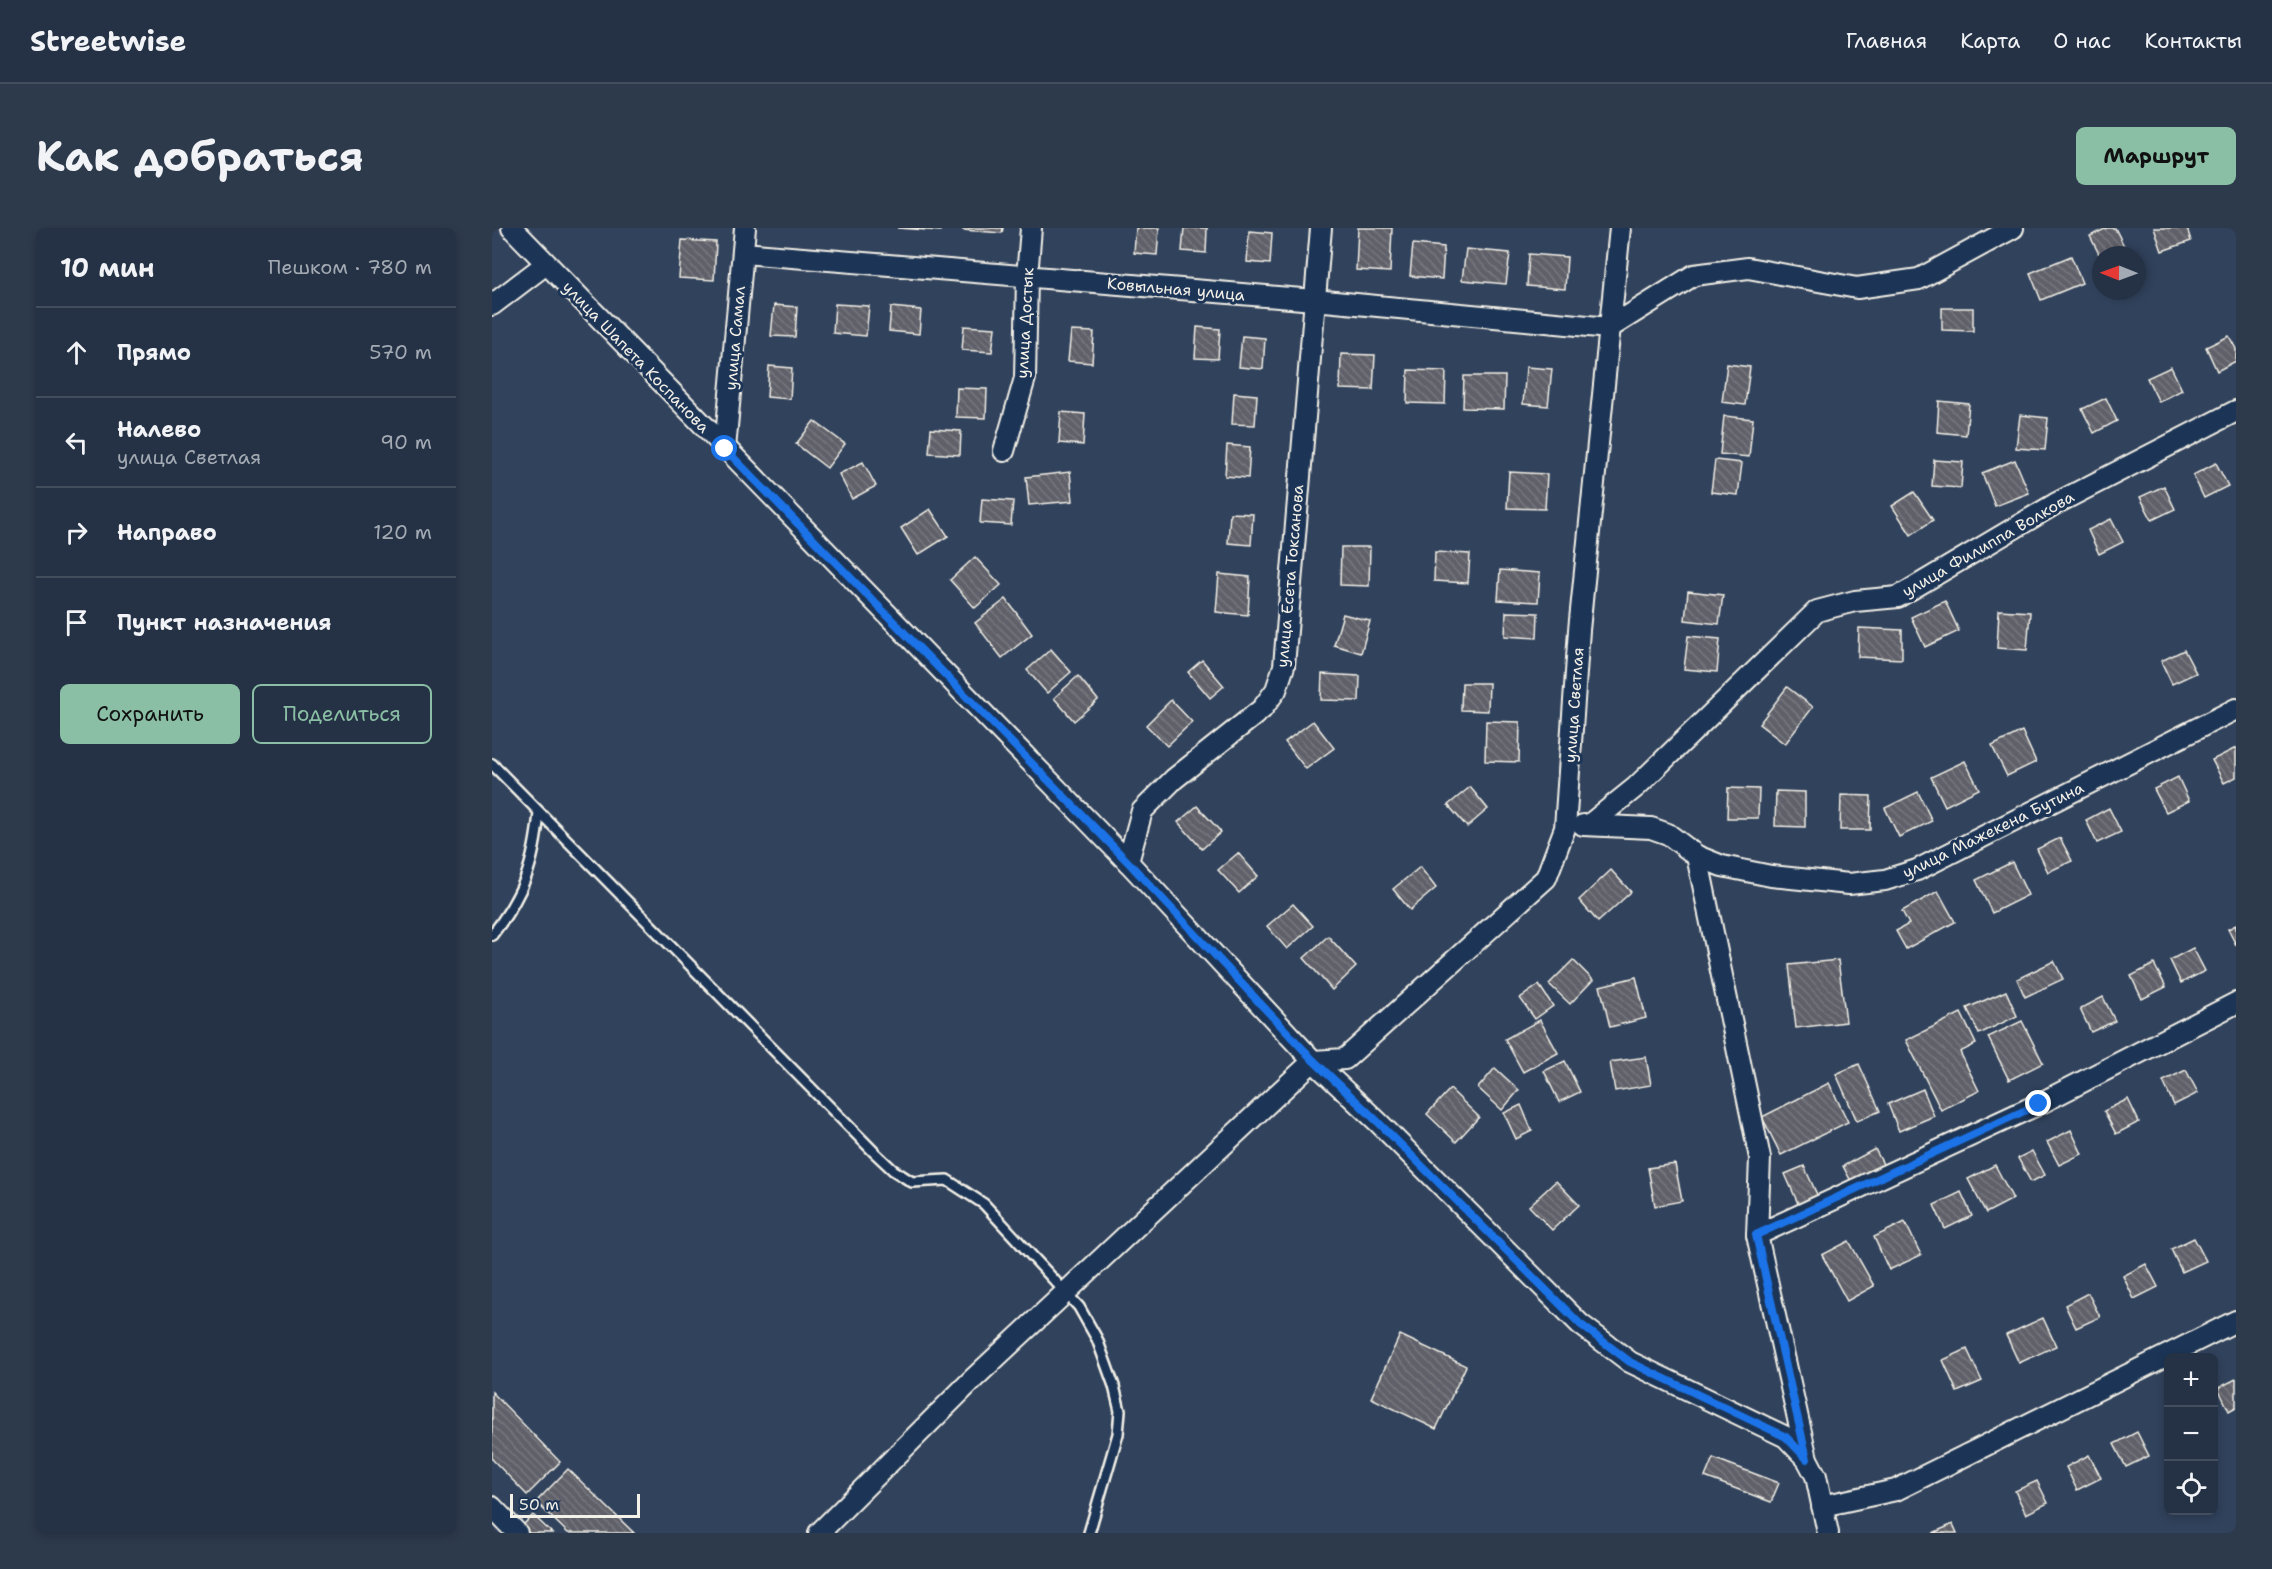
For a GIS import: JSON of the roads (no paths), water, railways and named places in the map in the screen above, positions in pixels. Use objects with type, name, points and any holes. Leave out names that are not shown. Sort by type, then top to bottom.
[{"type":"street","name":"улица Шапета Коспанова","points":[[512,228],[1128,862],[1313,1060],[1580,1324],[1630,1362],[1786,1437],[1807,1459]]},
{"type":"street","name":"улица Самал","points":[[725,449],[745,228]]},
{"type":"street","name":"улица Достык","points":[[1004,451],[1025,378],[1027,277],[1031,228]]},
{"type":"street","name":"улица Есета Токсанова","points":[[1128,862],[1142,811],[1174,779],[1262,709],[1276,690],[1281,674],[1285,654],[1321,228]]},
{"type":"street","name":"улица Светлая","points":[[1313,1060],[1345,1059],[1546,878],[1565,828],[1579,630],[1620,228]]},
{"type":"street","points":[[1609,328],[1694,275],[1748,268],[1857,288],[1919,279],[2013,228]]},
{"type":"street","name":"Ковыльная улица","points":[[743,254],[1314,300],[1609,328]]},
{"type":"street","points":[[492,305],[512,287],[546,264]]},
{"type":"street","name":"улица Филиппа Волкова","points":[[1590,824],[1636,787],[1817,611],[1855,601],[1898,597],[2055,504],[2236,411]]},
{"type":"street","name":"улица Мажекена Бутина","points":[[1565,828],[1590,824],[1651,828],[1668,834],[1697,856],[1722,866],[1771,876],[1849,884],[1885,880],[1917,870],[2236,709]]},
{"type":"street","points":[[1697,856],[1760,1158],[1756,1235],[1807,1459],[1816,1476],[1828,1533]]},
{"type":"street","points":[[1756,1235],[2039,1104],[2236,1003]]},
{"type":"street","points":[[819,1533],[973,1379],[1313,1060]]},
{"type":"street","points":[[1822,1506],[1896,1490],[2236,1321]]},
{"type":"street","points":[[492,1507],[517,1533]]},
{"type":"lane","points":[[492,764],[887,1164],[912,1182],[947,1180],[964,1189],[984,1204],[1079,1307],[1097,1339],[1114,1386],[1120,1411],[1118,1434],[1089,1533]]},
{"type":"lane","points":[[492,935],[519,895],[530,869],[536,847],[540,813]]}]
